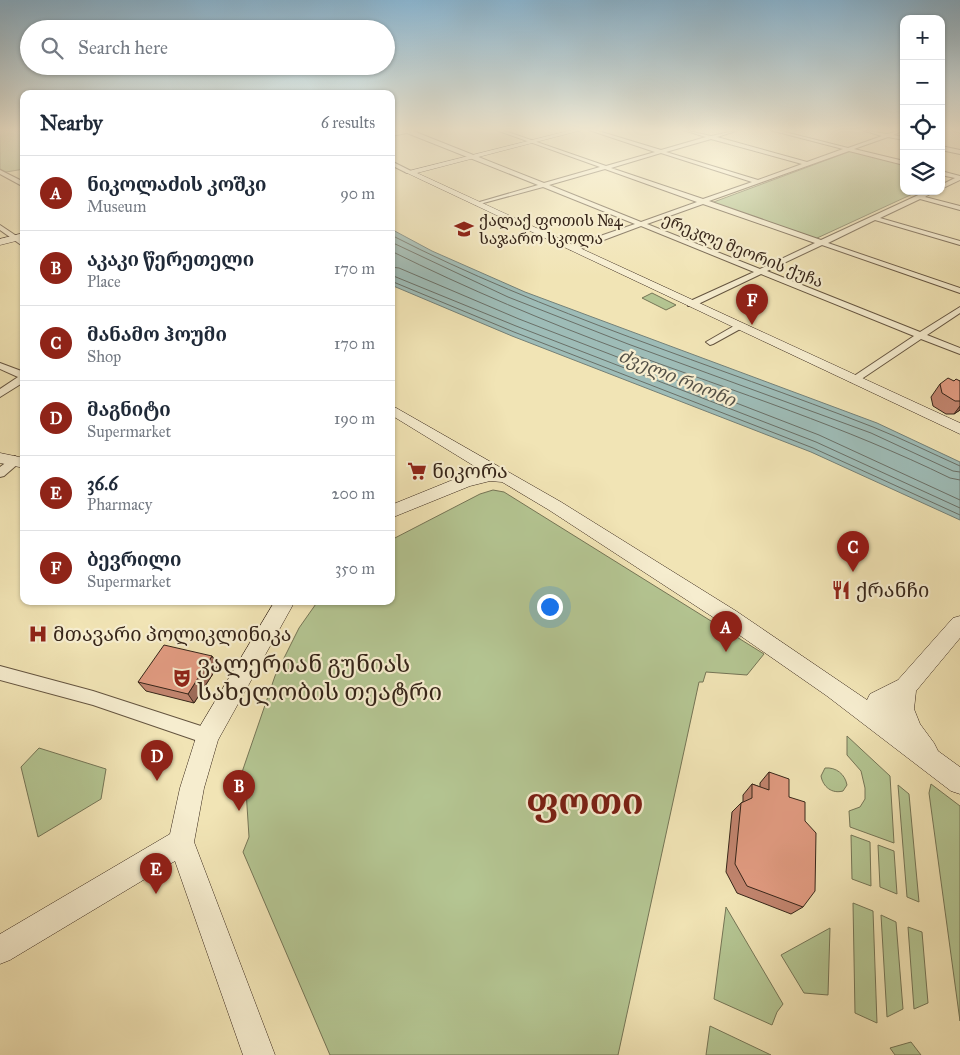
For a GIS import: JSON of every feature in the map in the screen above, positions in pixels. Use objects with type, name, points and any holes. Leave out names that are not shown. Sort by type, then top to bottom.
[{"type":"street","points":[[425,179],[960,429]]},
{"type":"street","name":"ერეკლე მეორის ქუჩა","points":[[529,179],[960,351]]},
{"type":"street","points":[[478,204],[563,179]]},
{"type":"street","points":[[640,179],[960,291]]},
{"type":"street","points":[[749,179],[758,182]]},
{"type":"street","points":[[574,248],[766,179]]},
{"type":"street","points":[[945,185],[957,179]]},
{"type":"street","points":[[691,304],[821,243],[878,219],[924,195]]},
{"type":"street","points":[[920,197],[960,208]]},
{"type":"street","points":[[878,219],[960,245]]},
{"type":"street","points":[[0,227],[20,237]]},
{"type":"street","points":[[0,242],[20,237]]},
{"type":"street","points":[[854,380],[960,309]]},
{"type":"street","points":[[710,342],[739,326]]},
{"type":"street","points":[[0,366],[20,374]]},
{"type":"street","points":[[0,394],[20,379]]},
{"type":"street","points":[[395,413],[427,433],[486,464],[555,506],[729,617],[834,690],[960,782]]},
{"type":"street","points":[[0,473],[13,460]]},
{"type":"street","points":[[466,481],[486,464]]},
{"type":"street","points":[[395,510],[466,481],[490,476],[505,477]]},
{"type":"street","points":[[259,1055],[181,842],[192,788],[207,736],[283,605]]},
{"type":"street","points":[[906,686],[903,710],[899,717],[895,718],[884,712],[878,705],[878,701],[906,686],[960,624]]},
{"type":"street","points":[[0,673],[92,698],[207,736]]},
{"type":"street","points":[[834,690],[858,696],[883,698]]},
{"type":"street","points":[[903,710],[912,732],[935,764]]},
{"type":"street","points":[[0,950],[181,842]]},
{"type":"green space","points":[[775,179],[900,179],[900,195],[910,195],[815,239],[711,203]]},
{"type":"green space","points":[[652,293],[676,305],[666,310],[642,298]]},
{"type":"green space","points":[[493,490],[504,492],[764,654],[747,675],[706,672],[703,682],[699,682],[618,1055],[330,1055],[243,852],[249,837],[246,790],[240,778],[275,676],[299,628],[315,605],[395,605],[395,538],[480,494]]},
{"type":"green space","points":[[847,736],[890,776],[894,843],[850,827],[849,811],[860,807],[865,799],[865,788],[861,771],[847,755]]},
{"type":"green space","points":[[39,748],[106,769],[101,799],[38,837],[21,767]]},
{"type":"green space","points":[[825,768],[836,770],[842,775],[847,785],[843,791],[835,791],[826,786],[821,776]]},
{"type":"green space","points":[[931,784],[960,806],[960,1021],[929,793]]},
{"type":"green space","points":[[898,785],[909,794],[919,902],[907,897]]},
{"type":"green space","points":[[851,835],[870,842],[871,886],[852,879]]},
{"type":"green space","points":[[878,845],[894,851],[897,894],[880,887]]},
{"type":"green space","points":[[853,903],[873,911],[877,1023],[855,1013]]},
{"type":"green space","points":[[726,907],[783,1004],[777,1012],[772,1025],[714,999]]},
{"type":"green space","points":[[881,915],[896,922],[903,1009],[887,1017]]},
{"type":"green space","points":[[908,927],[922,932],[928,1003],[914,1009]]},
{"type":"green space","points":[[830,928],[828,995],[804,993],[781,955]]},
{"type":"green space","points":[[710,1026],[771,1055],[706,1055]]},
{"type":"green space","points":[[911,1042],[921,1055],[895,1055],[890,1048]]},
{"type":"water","name":"ძველი რიონი","points":[[395,231],[432,251],[525,292],[877,423],[960,462],[960,520],[811,452],[512,336],[395,287]]},
{"type":"building","points":[[948,378],[960,381],[960,401],[955,401],[942,393],[940,384]]},
{"type":"building","name":"ვალერიან გუნიას სახელობის თეატრი","points":[[164,645],[212,656],[188,694],[138,682]]},
{"type":"building","points":[[769,772],[789,779],[789,797],[805,802],[805,821],[816,833],[815,891],[803,907],[747,886],[735,864],[741,803],[752,798],[752,784],[769,790]]},
{"type":"place","name":"ქალაქ ფოთის №4 საჯარო სკოლა","points":[[464,229]]},
{"type":"place","name":"ბევრილი","points":[[752,325]]},
{"type":"place","name":"ნიკორა","points":[[417,471]]},
{"type":"place","name":"მანამო ჰოუმი","points":[[853,572]]},
{"type":"place","name":"ქრანჩი","points":[[841,590]]},
{"type":"place","name":"მთავარი პოლიკლინიკა","points":[[38,634]]},
{"type":"place","name":"ნიკოლაძის კოშკი","points":[[726,652]]},
{"type":"place","name":"ვალერიან გუნიას სახელობის თეატრი","points":[[182,678]]},
{"type":"place","name":"მაგნიტი","points":[[157,781]]},
{"type":"place","name":"აკაკი წერეთელი","points":[[239,811]]},
{"type":"place","name":"36.6","points":[[156,894]]},
{"type":"district","name":"ფოთი","points":[[585,801]]}]
